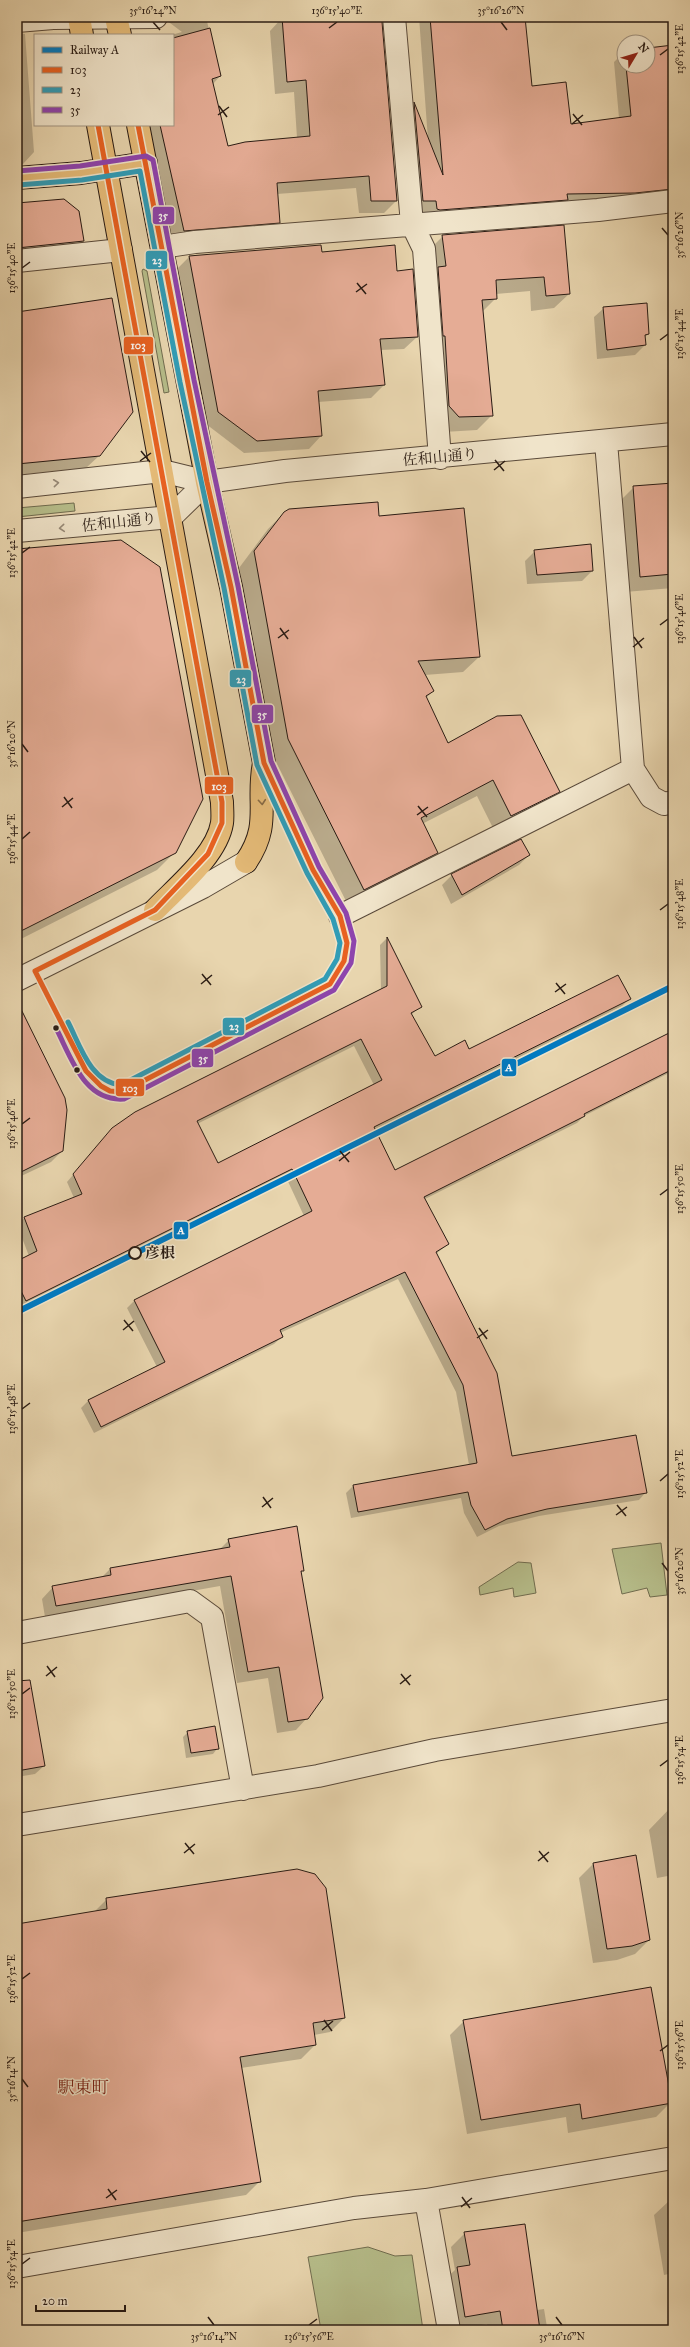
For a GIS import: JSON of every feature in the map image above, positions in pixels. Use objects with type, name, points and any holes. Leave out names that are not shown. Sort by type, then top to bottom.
[{"type":"main road","points":[[79,17],[82,34]]},
{"type":"main road","points":[[116,17],[120,34]]},
{"type":"main road","points":[[98,126],[219,774],[222,823],[217,838],[208,854],[155,910]]},
{"type":"main road","points":[[138,126],[207,482],[231,587],[264,763],[260,781],[263,820],[260,835],[246,862]]},
{"type":"main road","points":[[17,178],[106,169],[146,163]]},
{"type":"street","points":[[17,21],[79,17],[156,17]]},
{"type":"street","points":[[394,17],[412,224],[424,249],[440,458]]},
{"type":"street","points":[[162,247],[412,224],[598,210],[673,201]]},
{"type":"street","points":[[17,261],[121,250]]},
{"type":"street","name":"佐和山通り","points":[[17,487],[162,471],[207,482],[285,471],[440,458],[673,434]]},
{"type":"street","points":[[606,442],[634,769],[650,797],[664,804],[673,802]]},
{"type":"street","name":"佐和山通り","points":[[17,532],[171,517],[207,482]]},
{"type":"street","points":[[340,916],[634,769]]},
{"type":"street","points":[[17,980],[155,910],[204,887],[246,862]]},
{"type":"street","points":[[17,1633],[190,1601],[212,1617],[243,1788]]},
{"type":"street","points":[[17,1825],[338,1772],[391,1758],[673,1710]]},
{"type":"street","points":[[17,2266],[354,2208],[426,2200],[673,2158]]},
{"type":"street","points":[[426,2200],[449,2330]]},
{"type":"green space","points":[[143,269],[147,271],[169,392],[164,393],[142,271]]},
{"type":"green space","points":[[74,503],[75,511],[17,517],[17,508]]},
{"type":"green space","points":[[661,1543],[667,1595],[650,1597],[647,1588],[622,1594],[612,1549]]},
{"type":"green space","points":[[518,1562],[531,1563],[536,1593],[514,1597],[513,1588],[480,1595],[479,1587]]},
{"type":"green space","points":[[368,2247],[395,2256],[412,2255],[423,2330],[321,2330],[308,2257]]},
{"type":"building","points":[[282,17],[377,17],[382,22],[397,201],[371,201],[369,176],[277,183],[280,223],[184,231],[160,126],[174,126],[174,38],[210,28],[221,76],[212,79],[228,146],[245,142],[310,136],[306,80],[287,82]]},
{"type":"building","points":[[430,17],[525,17],[532,86],[566,82],[571,124],[631,116],[627,74],[656,74],[656,47],[673,45],[673,189],[635,193],[567,194],[568,200],[440,210],[437,209],[436,201],[423,201],[414,102],[443,175]]},
{"type":"building","points":[[64,199],[79,211],[84,241],[17,248],[17,203]]},
{"type":"building","points":[[564,225],[570,294],[546,296],[544,277],[496,280],[497,299],[482,300],[493,416],[459,417],[449,406],[445,336],[443,336],[438,267],[446,266],[442,235]]},
{"type":"building","points":[[321,245],[322,252],[395,245],[397,271],[413,269],[418,337],[380,339],[385,385],[318,391],[322,436],[257,441],[218,412],[189,256]]},
{"type":"building","points":[[112,298],[133,412],[100,456],[17,464],[17,312]]},
{"type":"building","points":[[647,303],[649,334],[645,335],[646,345],[607,350],[603,307]]},
{"type":"building","points":[[673,483],[673,574],[640,577],[633,486]]},
{"type":"building","points":[[378,502],[379,516],[464,508],[480,657],[418,661],[434,691],[426,696],[448,743],[497,716],[521,715],[560,792],[511,816],[493,780],[421,818],[438,853],[364,890],[288,739],[254,551],[284,512],[289,509]]},
{"type":"building","points":[[121,540],[160,567],[203,799],[176,853],[17,933],[17,549]]},
{"type":"building","points":[[591,544],[593,571],[537,575],[534,550]]},
{"type":"building","points":[[521,839],[530,855],[462,895],[451,874]]},
{"type":"building","points":[[387,937],[422,1007],[411,1013],[435,1056],[465,1040],[469,1049],[618,975],[631,999],[374,1127],[395,1170],[673,1031],[673,1069],[584,1114],[585,1116],[424,1197],[449,1244],[436,1252],[497,1373],[512,1456],[636,1435],[647,1493],[547,1509],[507,1519],[485,1530],[471,1505],[468,1492],[358,1512],[353,1485],[477,1463],[463,1385],[405,1272],[280,1330],[283,1337],[101,1427],[88,1400],[165,1362],[134,1300],[312,1211],[292,1169],[26,1301],[17,1283],[17,1261],[37,1251],[24,1217],[82,1194],[73,1174],[112,1128],[135,1112],[387,986]],"holes":[[[361,1039],[382,1080],[218,1163],[197,1121]]]},
{"type":"building","points":[[17,1001],[65,1098],[67,1110],[63,1151],[17,1174]]},
{"type":"building","points":[[297,1526],[304,1571],[301,1571],[323,1698],[308,1719],[288,1722],[279,1667],[248,1672],[231,1576],[56,1606],[52,1586],[111,1575],[110,1568],[230,1547],[228,1539]]},
{"type":"building","points":[[30,1680],[45,1766],[17,1771],[17,1681]]},
{"type":"building","points":[[215,1726],[219,1749],[191,1753],[187,1731]]},
{"type":"building","points":[[636,1855],[650,1940],[632,1946],[607,1949],[593,1863]]},
{"type":"building","points":[[297,1869],[315,1874],[326,1888],[345,2018],[313,2023],[316,2045],[240,2057],[261,2182],[17,2222],[17,1924],[107,1909],[106,1898]]},
{"type":"building","points":[[651,1987],[672,2103],[582,2119],[580,2104],[481,2120],[463,2020]]},
{"type":"building","points":[[525,2224],[540,2330],[503,2330],[500,2311],[465,2317],[457,2267],[470,2265],[464,2232]]},
{"type":"rail line","name":"A","points":[[17,1312],[673,986]]},
{"type":"transit line","name":"103","points":[[98,126],[222,802],[222,823],[208,854],[155,910],[35,971],[86,1071],[101,1086],[110,1091],[122,1092],[330,984],[344,961],[347,943],[340,916],[313,870],[264,763],[231,587],[207,482],[138,126]]},
{"type":"transit line","name":"35","points":[[17,171],[80,166],[146,156],[153,160],[194,380],[238,586],[271,761],[319,867],[346,913],[354,941],[351,963],[334,990],[124,1099],[110,1098],[89,1086],[74,1064],[56,1028]]},
{"type":"transit line","name":"23","points":[[18,185],[82,180],[140,171],[180,382],[224,588],[257,765],[307,873],[333,919],[340,943],[337,959],[325,979],[121,1085],[110,1082],[101,1077],[94,1070],[87,1061],[68,1022]]},
{"type":"place","name":"彦根","points":[[135,1253]]},
{"type":"district","name":"駅東町","points":[[83,2087]]}]
